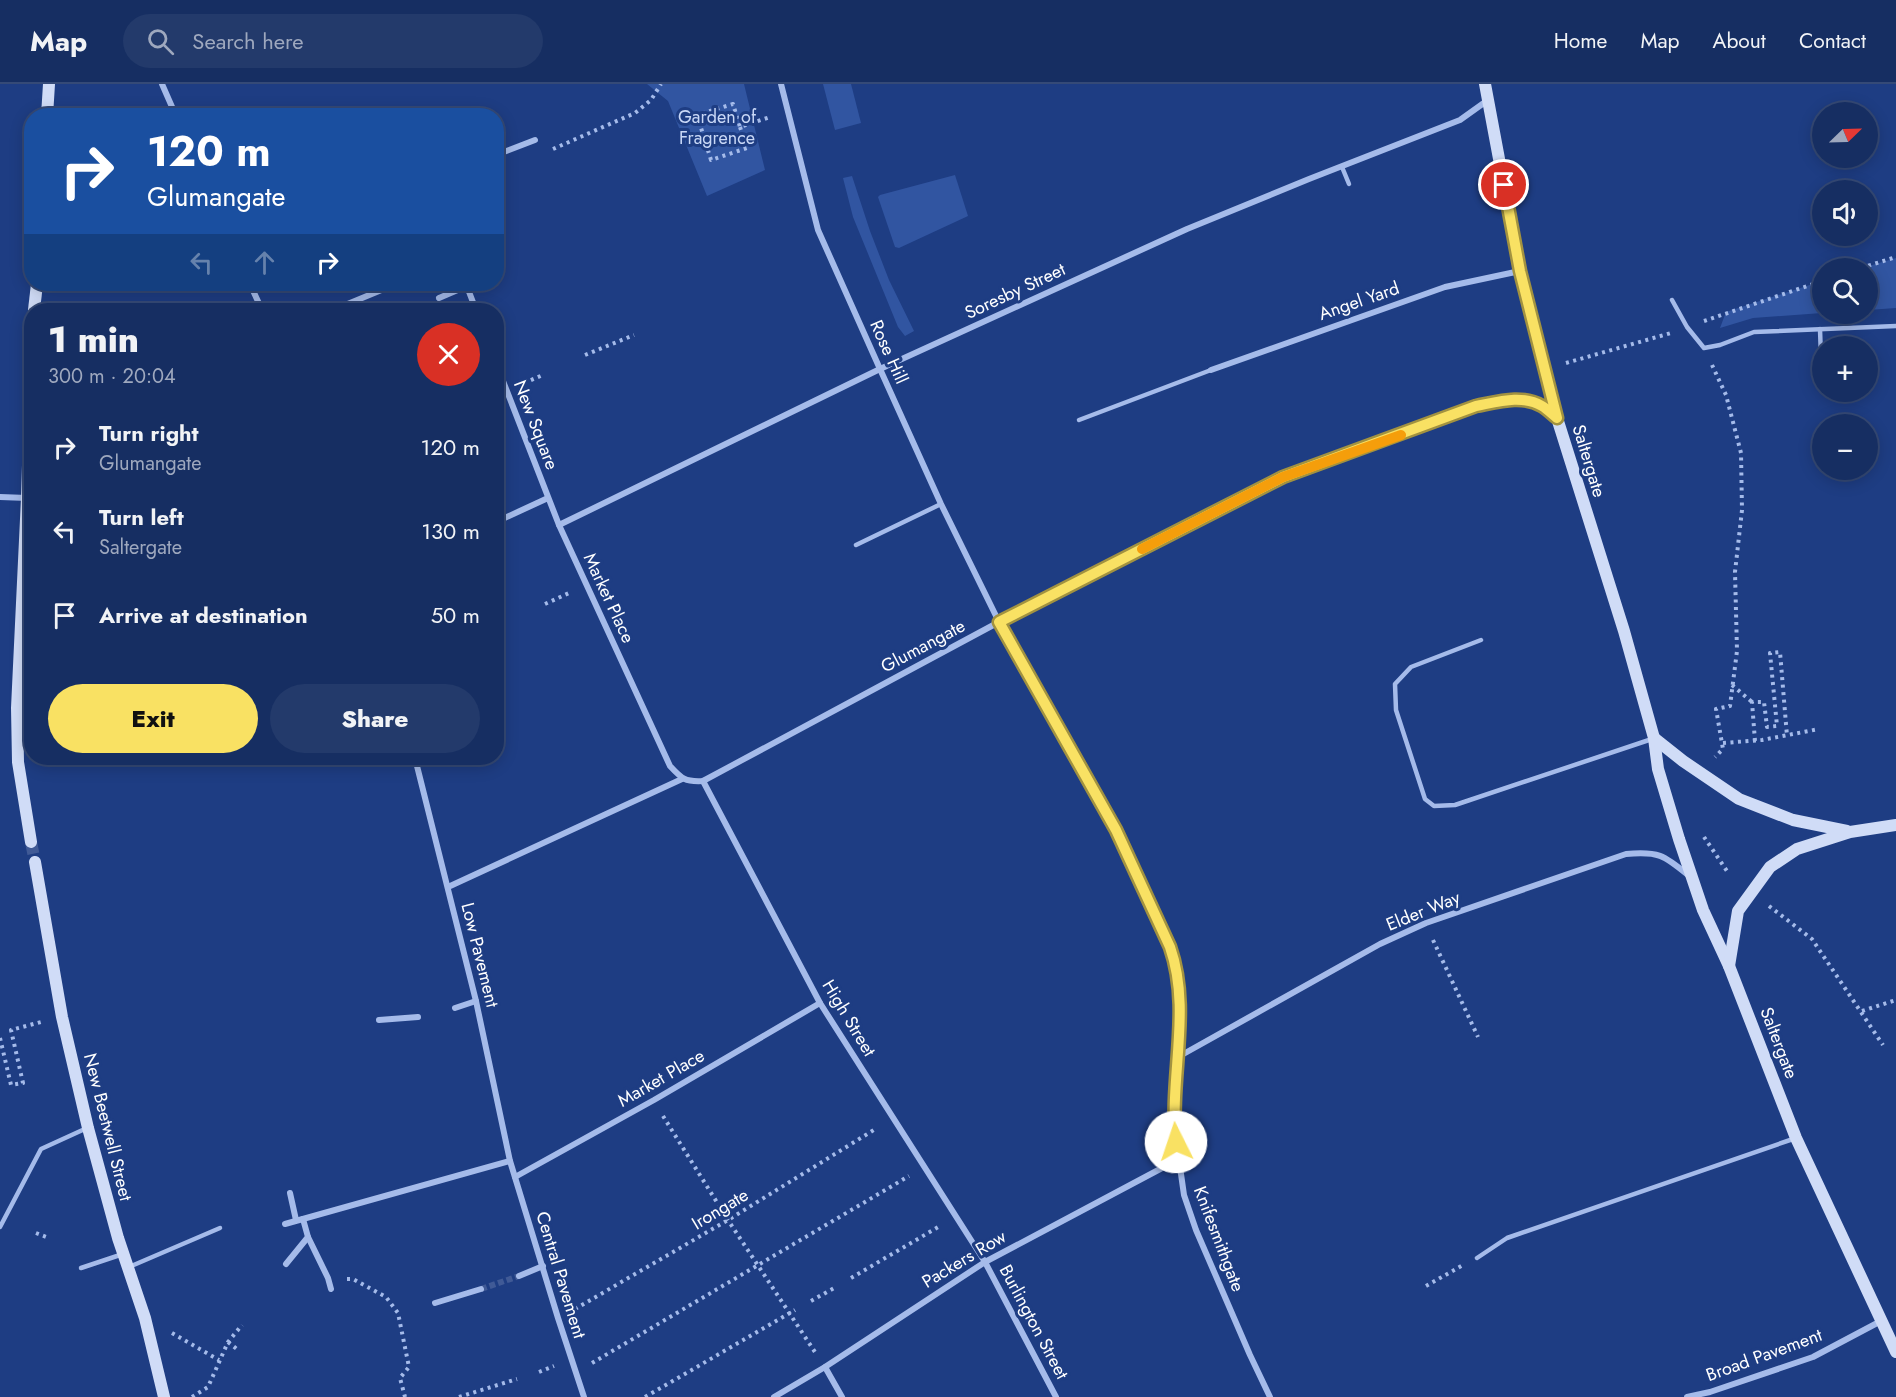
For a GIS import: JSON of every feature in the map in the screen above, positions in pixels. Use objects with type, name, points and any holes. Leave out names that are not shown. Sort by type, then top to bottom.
[{"type":"street","points":[[48,108],[49,84]]},
{"type":"street","points":[[162,84],[172,108]]},
{"type":"street","name":"Rose Hill","points":[[781,84],[818,230],[941,504],[999,622]]},
{"type":"street","name":"Saltergate","points":[[1485,84],[1520,271],[1557,418],[1624,632],[1654,738],[1658,769],[1692,878],[1796,1138],[1896,1352]]},
{"type":"street","name":"Soresby Street","points":[[559,525],[880,369],[1187,229],[1460,120],[1488,100]]},
{"type":"street","points":[[504,152],[535,140]]},
{"type":"street","name":"Angel Yard","points":[[1211,370],[1445,287],[1520,271]]},
{"type":"street","points":[[350,303],[379,291]]},
{"type":"street","points":[[439,298],[454,291]]},
{"type":"street","name":"New Square","points":[[504,384],[559,525]]},
{"type":"street","name":"Glumangate","points":[[704,781],[999,622],[1283,477],[1476,406],[1507,400],[1521,400],[1541,405],[1557,418]]},
{"type":"street","points":[[0,497],[24,498]]},
{"type":"street","name":"New Square","points":[[504,518],[548,498]]},
{"type":"street","name":"Market Place","points":[[559,525],[670,766],[682,778]]},
{"type":"street","points":[[24,561],[17,708],[18,762],[31,842]]},
{"type":"street","name":"Knifesmithgate","points":[[999,622],[1116,830],[1175,961],[1180,1009],[1174,1125],[1184,1195],[1196,1230],[1270,1397]]},
{"type":"street","points":[[1654,738],[1739,799],[1793,820],[1850,832]]},
{"type":"street","name":"Low Pavement","points":[[417,765],[476,1001],[510,1161]]},
{"type":"street","points":[[448,887],[682,778],[693,782],[704,781]]},
{"type":"street","name":"High Street","points":[[704,781],[820,1003],[985,1262]]},
{"type":"street","points":[[1729,966],[1738,911],[1770,867],[1797,849],[1850,832],[1896,825]]},
{"type":"street","name":"Elder Way","points":[[1178,1057],[1380,944],[1426,923],[1626,854],[1648,852],[1668,859],[1692,878]]},
{"type":"street","name":"New Beetwell Street","points":[[35,862],[62,1017],[88,1128],[123,1254],[145,1318],[164,1397]]},
{"type":"street","points":[[455,1008],[476,1001]]},
{"type":"street","name":"Market Place","points":[[515,1177],[654,1100],[820,1003]]},
{"type":"street","points":[[379,1020],[418,1017]]},
{"type":"street","name":"Packers Row","points":[[774,1397],[825,1367],[985,1262],[1179,1159]]},
{"type":"street","points":[[285,1224],[510,1161]]},
{"type":"street","name":"Central Pavement","points":[[510,1161],[584,1397]]},
{"type":"street","points":[[290,1193],[299,1220],[328,1278],[331,1289]]},
{"type":"street","points":[[286,1264],[308,1237]]},
{"type":"street","name":"Burlington Street","points":[[985,1262],[1056,1397]]},
{"type":"street","points":[[519,1276],[543,1266]]},
{"type":"street","points":[[435,1303],[481,1289]]},
{"type":"street","points":[[1881,1321],[1896,1337]]},
{"type":"street","name":"Broad Pavement","points":[[1687,1397],[1710,1392],[1813,1357],[1881,1321]]},
{"type":"street","points":[[825,1367],[842,1397]]},
{"type":"lane","points":[[1342,167],[1348,184]]},
{"type":"lane","points":[[1672,300],[1687,327],[1704,348],[1720,345],[1754,332],[1896,326]]},
{"type":"lane","points":[[1820,329],[1820,336]]},
{"type":"lane","points":[[1079,420],[1211,370]]},
{"type":"lane","points":[[856,545],[941,504]]},
{"type":"lane","points":[[1481,640],[1411,668],[1395,684],[1396,710],[1425,799],[1434,806],[1455,805],[1654,738]]},
{"type":"lane","points":[[17,708],[24,718]]},
{"type":"lane","points":[[0,1227],[41,1149],[88,1128]]},
{"type":"lane","points":[[1477,1258],[1507,1238],[1796,1138]]},
{"type":"lane","points":[[128,1268],[220,1227]]},
{"type":"lane","points":[[81,1268],[123,1254]]},
{"type":"path","points":[[535,140],[547,151],[618,122],[635,113],[651,100],[661,84]]},
{"type":"path","points":[[733,104],[740,127],[747,148],[711,160],[697,115],[733,104]]},
{"type":"path","points":[[740,127],[788,111]]},
{"type":"path","points":[[1878,263],[1896,257]]},
{"type":"path","points":[[585,355],[634,334]]},
{"type":"path","points":[[1701,773],[1724,748],[1716,709],[1730,706],[1737,651],[1735,572],[1742,510],[1740,453],[1726,395],[1704,348]]},
{"type":"path","points":[[545,604],[586,585]]},
{"type":"path","points":[[1732,685],[1752,702],[1764,702],[1767,727],[1777,726],[1770,653],[1780,652],[1787,736]]},
{"type":"path","points":[[1752,702],[1755,741]]},
{"type":"path","points":[[1723,742],[1755,741],[1819,729]]},
{"type":"path","points":[[1699,830],[1729,874]]},
{"type":"path","points":[[1765,902],[1812,939],[1883,1045]]},
{"type":"path","points":[[1426,923],[1478,1037]]},
{"type":"path","points":[[1862,1011],[1896,1000]]},
{"type":"path","points":[[0,1038],[11,1085],[23,1083],[11,1030],[62,1017]]},
{"type":"path","points":[[654,1100],[757,1265],[792,1311],[825,1367]]},
{"type":"path","name":"Irongate","points":[[558,1318],[597,1298],[728,1220],[893,1118]]},
{"type":"path","points":[[576,1371],[623,1346],[924,1167]]},
{"type":"path","points":[[851,1278],[956,1217]]},
{"type":"path","points":[[36,1233],[49,1238]]},
{"type":"path","points":[[1425,1286],[1477,1258]]},
{"type":"path","points":[[328,1278],[353,1280],[364,1284],[386,1297],[398,1313],[409,1367],[400,1377],[405,1397]]},
{"type":"path","points":[[811,1301],[836,1287]]},
{"type":"path","points":[[645,1397],[792,1311]]},
{"type":"path","points":[[145,1318],[219,1360]]},
{"type":"path","points":[[192,1397],[208,1387],[228,1342],[242,1325]]},
{"type":"path","points":[[228,1342],[238,1350]]},
{"type":"path","points":[[459,1397],[517,1379]]},
{"type":"green space","name":"Garden of Fragrence","points":[[647,84],[744,84],[765,170],[707,196],[668,101]]},
{"type":"green space","points":[[823,84],[851,84],[861,123],[835,130]]},
{"type":"green space","points":[[955,175],[968,216],[899,248],[895,247],[878,197]]},
{"type":"green space","points":[[852,176],[889,280],[914,331],[905,336],[898,327],[853,217],[843,178]]},
{"type":"green space","points":[[1896,258],[1896,308],[1878,309],[1878,263]]},
{"type":"green space","points":[[1812,284],[1812,314],[1753,318],[1720,328],[1726,312]]},
{"type":"tunnel","points":[[31,842],[35,862]]},
{"type":"tunnel","points":[[481,1289],[519,1276]]},
{"type":"slow traffic","points":[[1142,549],[1283,477],[1401,435]]},
{"type":"route","points":[[1176,1142],[1175,1082],[1180,1009],[1175,961],[1137,871],[1116,830],[999,622],[1283,477],[1476,406],[1507,400],[1521,400],[1541,405],[1557,418],[1520,271],[1504,185]]}]
